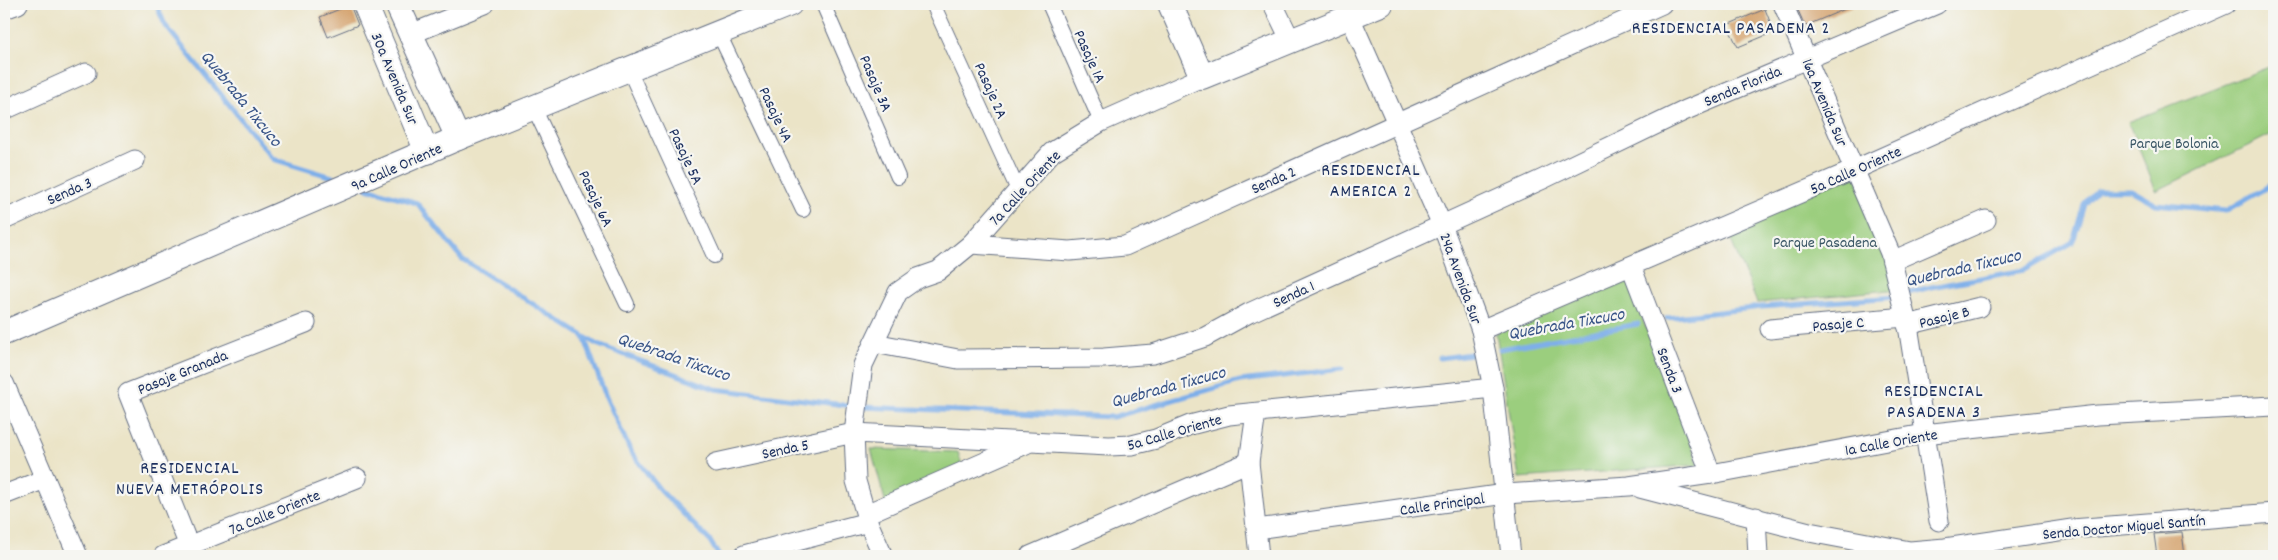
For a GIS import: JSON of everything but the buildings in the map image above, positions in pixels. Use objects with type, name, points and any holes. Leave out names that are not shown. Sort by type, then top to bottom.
[{"type":"street","points":[[4,9],[18,4]]},
{"type":"street","name":"30a Avenida Sur","points":[[365,4],[427,152]]},
{"type":"street","name":"30a Avenida Sur","points":[[396,4],[458,138]]},
{"type":"street","points":[[411,34],[485,4]]},
{"type":"street","name":"9a Calle Oriente","points":[[4,333],[367,179],[458,138],[790,4]]},
{"type":"street","name":"Pasaje 3A","points":[[823,4],[898,177]]},
{"type":"street","name":"Pasaje 2A","points":[[933,4],[1018,190]]},
{"type":"street","name":"Pasaje 1A","points":[[1049,4],[1102,122]]},
{"type":"street","points":[[1170,4],[1202,77]]},
{"type":"street","points":[[1273,4],[1291,41]]},
{"type":"street","name":"7a Calle Oriente","points":[[883,556],[867,518],[856,481],[854,426],[863,366],[898,292],[918,278],[938,271],[971,244],[1052,152],[1102,122],[1202,77],[1381,4]]},
{"type":"street","name":"Senda 2","points":[[971,244],[1070,251],[1125,246],[1662,4]]},
{"type":"street","name":"16a Avenida Sur","points":[[1783,4],[1892,261],[1905,317],[1939,521]]},
{"type":"street","name":"Senda Florida","points":[[1686,110],[1807,57],[1937,4]]},
{"type":"street","name":"5a Calle Oriente","points":[[1481,330],[1854,170],[2194,10],[2226,4]]},
{"type":"street","name":"24a Avenida Sur","points":[[1350,17],[1442,225],[1481,330],[1493,388],[1511,556]]},
{"type":"street","name":"Pasaje 4A","points":[[719,34],[803,210]]},
{"type":"street","name":"Pasaje 5A","points":[[629,70],[714,256]]},
{"type":"street","points":[[4,110],[86,73]]},
{"type":"street","name":"Pasaje 6A","points":[[534,108],[627,304]]},
{"type":"street","name":"Senda 1","points":[[874,343],[958,358],[1104,358],[1153,354],[1205,337],[1249,313],[1543,180],[1686,110]]},
{"type":"street","name":"Senda 3","points":[[4,220],[135,160]]},
{"type":"street","points":[[1892,261],[1986,220]]},
{"type":"street","name":"Senda 3","points":[[1631,266],[1711,474]]},
{"type":"street","name":"Pasaje B","points":[[1905,317],[1980,307]]},
{"type":"street","name":"Pasaje C","points":[[1770,329],[1905,317]]},
{"type":"street","name":"Pasaje Granada","points":[[189,546],[128,393],[306,323]]},
{"type":"street","points":[[4,383],[78,556]]},
{"type":"street","name":"5a Calle Oriente","points":[[854,426],[1029,442],[1108,446],[1132,445],[1156,439],[1209,418],[1493,388]]},
{"type":"street","name":"1a Calle Oriente","points":[[1629,486],[1711,474],[1924,434],[2098,415],[2274,406]]},
{"type":"street","points":[[1256,413],[1249,462],[1259,556]]},
{"type":"street","name":"Senda 5","points":[[716,464],[854,426]]},
{"type":"street","points":[[744,555],[867,518],[1029,442]]},
{"type":"street","points":[[1030,556],[1249,462]]},
{"type":"street","name":"7a Calle Oriente","points":[[163,556],[357,478]]},
{"type":"street","points":[[4,495],[45,479]]},
{"type":"street","name":"Calle Principal","points":[[1257,529],[1505,494],[1629,486]]},
{"type":"street","name":"Senda Doctor Miguel Santín","points":[[1629,486],[1809,532],[1910,551],[1945,552],[2072,529],[2274,513]]},
{"type":"street","points":[[1756,517],[1758,556]]},
{"type":"green space","name":"Parque Bolonia","points":[[2274,65],[2274,133],[2156,191],[2128,122]]},
{"type":"green space","name":"Parque Pasadena","points":[[1854,170],[1899,289],[1757,303],[1725,226]]},
{"type":"green space","points":[[1626,276],[1699,465],[1519,478],[1496,333]]},
{"type":"green space","points":[[871,449],[958,452],[962,465],[886,504]]},
{"type":"waterway","name":"Quebrada Tixcuco","points":[[156,4],[165,25],[273,159],[339,179]]},
{"type":"waterway","name":"Quebrada Tixcuco","points":[[1904,294],[1931,287],[2024,270],[2073,242],[2084,204],[2097,190],[2131,190],[2156,204],[2226,211],[2274,183]]},
{"type":"waterway","name":"Quebrada Tixcuco","points":[[364,187],[417,203],[462,259],[596,344],[715,389],[853,406]]},
{"type":"waterway","name":"Quebrada Tixcuco","points":[[1667,318],[1762,307],[1896,297]]},
{"type":"waterway","name":"Quebrada Tixcuco","points":[[1500,349],[1638,324]]},
{"type":"waterway","points":[[584,337],[606,397],[631,452],[660,490],[710,541],[719,556]]},
{"type":"waterway","name":"Quebrada Tixcuco","points":[[1440,358],[1471,354]]},
{"type":"waterway","name":"Quebrada Tixcuco","points":[[861,407],[1113,417],[1240,381],[1342,369]]},
{"type":"district","name":"RESIDENCIAL PASADENA 2","points":[[1731,27]]},
{"type":"district","name":"RESIDENCIAL AMERICA 2","points":[[1371,179]]},
{"type":"district","name":"RESIDENCIAL PASADENA 3","points":[[1934,400]]},
{"type":"district","name":"RESIDENCIAL NUEVA METRÓPOLIS","points":[[190,477]]}]
